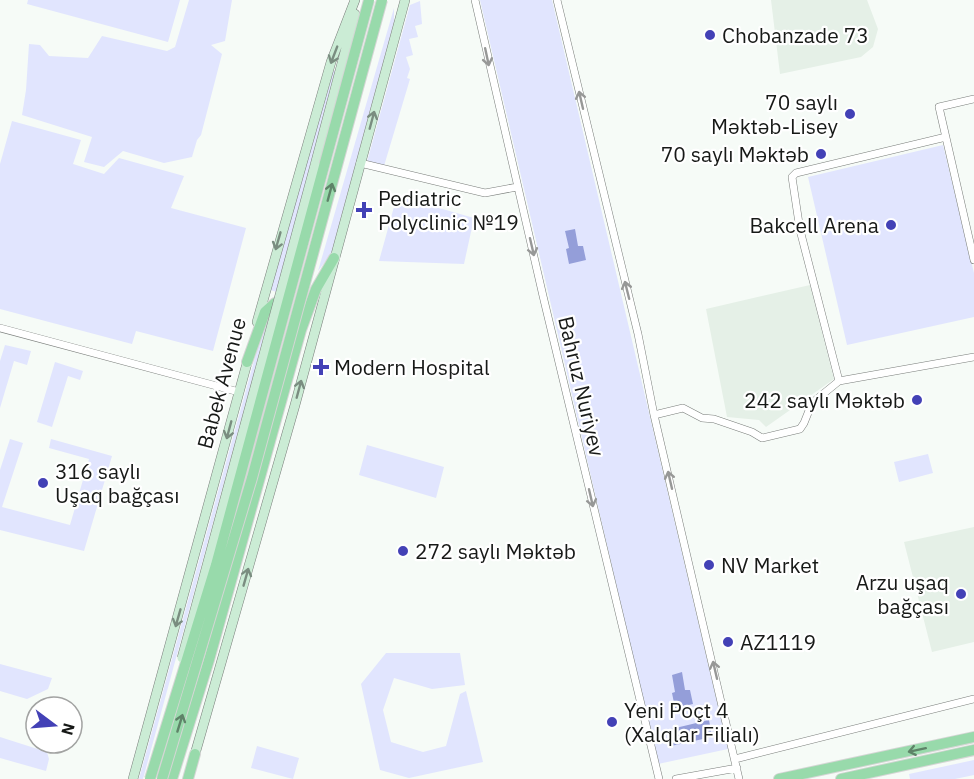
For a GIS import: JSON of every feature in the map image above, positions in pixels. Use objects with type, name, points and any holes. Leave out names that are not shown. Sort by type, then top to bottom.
[{"type":"main road","points":[[149,779],[343,65],[356,0]]},
{"type":"main road","name":"Babek Avenue","points":[[132,779],[239,392],[264,292],[331,62],[356,0]]},
{"type":"main road","name":"Babek Avenue","points":[[149,779],[216,565],[369,0]]},
{"type":"main road","points":[[162,779],[252,478],[382,0]]},
{"type":"main road","points":[[398,0],[398,23]]},
{"type":"main road","points":[[187,779],[266,509],[405,0]]},
{"type":"main road","points":[[172,779],[209,660],[301,330],[316,290],[334,258]]},
{"type":"main road","points":[[247,362],[265,312],[271,305],[282,302],[296,307],[301,315],[301,330]]},
{"type":"main road","points":[[779,779],[974,737]]},
{"type":"main road","points":[[841,779],[974,750]]},
{"type":"street","name":"Bahruz Nuriyev","points":[[475,0],[659,779]]},
{"type":"street","points":[[557,0],[638,333],[654,415],[739,779]]},
{"type":"street","points":[[974,99],[939,107],[974,261]]},
{"type":"street","points":[[839,381],[800,230],[792,177],[796,173],[946,137]]},
{"type":"street","points":[[360,163],[485,193],[518,187]]},
{"type":"street","points":[[0,328],[239,392]]},
{"type":"street","points":[[654,415],[683,408],[702,418],[733,426],[762,438],[800,429],[812,403],[839,381],[974,357]]},
{"type":"street","points":[[735,759],[974,699]]},
{"type":"street","points":[[676,779],[737,768]]},
{"type":"shaded area","points":[[28,0],[180,0],[168,42],[27,4]]},
{"type":"shaded area","points":[[189,0],[232,0],[225,41],[211,45],[222,54],[201,135],[197,140],[192,157],[164,163],[123,151],[104,167],[84,162],[92,137],[22,115],[29,44],[40,45],[49,56],[88,58],[102,36],[167,51],[175,47]]},
{"type":"shaded area","points":[[480,0],[552,0],[728,749],[658,764]]},
{"type":"shaded area","points":[[771,0],[867,0],[878,29],[873,47],[861,57],[780,74]]},
{"type":"shaded area","points":[[420,1],[422,24],[415,26],[418,37],[409,39],[413,55],[406,57],[410,69],[407,78],[410,79],[384,166],[367,162],[410,5]]},
{"type":"shaded area","points":[[394,8],[394,22],[331,254],[318,271]]},
{"type":"shaded area","points":[[337,68],[277,292],[270,290],[333,72]]},
{"type":"shaded area","points":[[12,121],[81,140],[73,164],[104,174],[119,158],[184,176],[171,208],[246,228],[213,351],[136,331],[132,344],[0,309],[0,164]]},
{"type":"shaded area","name":"Bakcell Arena","points":[[943,145],[974,273],[974,317],[847,345],[808,177]]},
{"type":"shaded area","points":[[397,196],[474,218],[464,264],[379,261]]},
{"type":"shaded area","points":[[810,285],[834,379],[766,427],[759,420],[727,417],[706,309]]},
{"type":"shaded area","points":[[268,310],[271,310],[143,779],[139,779]]},
{"type":"shaded area","points":[[5,345],[31,351],[27,365],[14,361],[0,408],[0,361]]},
{"type":"shaded area","points":[[55,362],[83,371],[80,380],[68,376],[52,427],[37,422]]},
{"type":"shaded area","points":[[10,439],[23,443],[2,507],[70,525],[89,459],[49,448],[51,439],[112,456],[84,551],[0,530],[0,470]]},
{"type":"shaded area","points":[[367,445],[444,467],[436,498],[359,475]]},
{"type":"shaded area","points":[[928,454],[933,473],[899,482],[894,462]]},
{"type":"shaded area","points":[[974,527],[974,642],[932,652],[904,542]]},
{"type":"shaded area","points":[[386,653],[460,653],[465,685],[432,689],[394,678],[383,710],[391,742],[423,752],[446,746],[460,694],[466,691],[483,762],[409,778],[380,770],[361,684]]},
{"type":"shaded area","points":[[0,664],[52,678],[48,689],[35,695],[24,695],[24,698],[0,691]]},
{"type":"shaded area","points":[[0,737],[24,745],[24,755],[48,755],[49,759],[46,771],[0,758]]},
{"type":"shaded area","points":[[257,746],[299,758],[293,779],[251,768]]},
{"type":"shaded area","points":[[974,760],[974,775],[955,779],[910,779],[909,774]]},
{"type":"water","points":[[575,229],[578,246],[583,246],[586,260],[569,264],[566,249],[569,248],[565,231]]},
{"type":"water","points":[[682,672],[685,690],[690,690],[693,704],[675,708],[672,675]]},
{"type":"water","points":[[709,720],[712,737],[671,746],[667,730]]},
{"type":"place","name":"Chobanzade 73","points":[[710,35]]},
{"type":"place","name":"70 saylı Məktəb-Lisey","points":[[850,114]]},
{"type":"place","name":"70 saylı Məktəb","points":[[821,154]]},
{"type":"place","name":"Pediatric Polyclinic №19","points":[[364,210]]},
{"type":"place","name":"Bakcell Arena","points":[[891,225]]},
{"type":"place","name":"Modern Hospital","points":[[321,367]]},
{"type":"place","name":"242 saylı Məktəb","points":[[917,400]]},
{"type":"place","name":"316 saylı Uşaq bağçası","points":[[43,483]]},
{"type":"place","name":"272 saylı Məktəb","points":[[403,551]]},
{"type":"place","name":"NV Market","points":[[709,565]]},
{"type":"place","name":"Arzu uşaq bağçası","points":[[961,594]]},
{"type":"place","name":"AZ1119","points":[[728,642]]},
{"type":"place","name":"Yeni Poçt 4 (Xalqlar Filialı)","points":[[612,722]]}]
